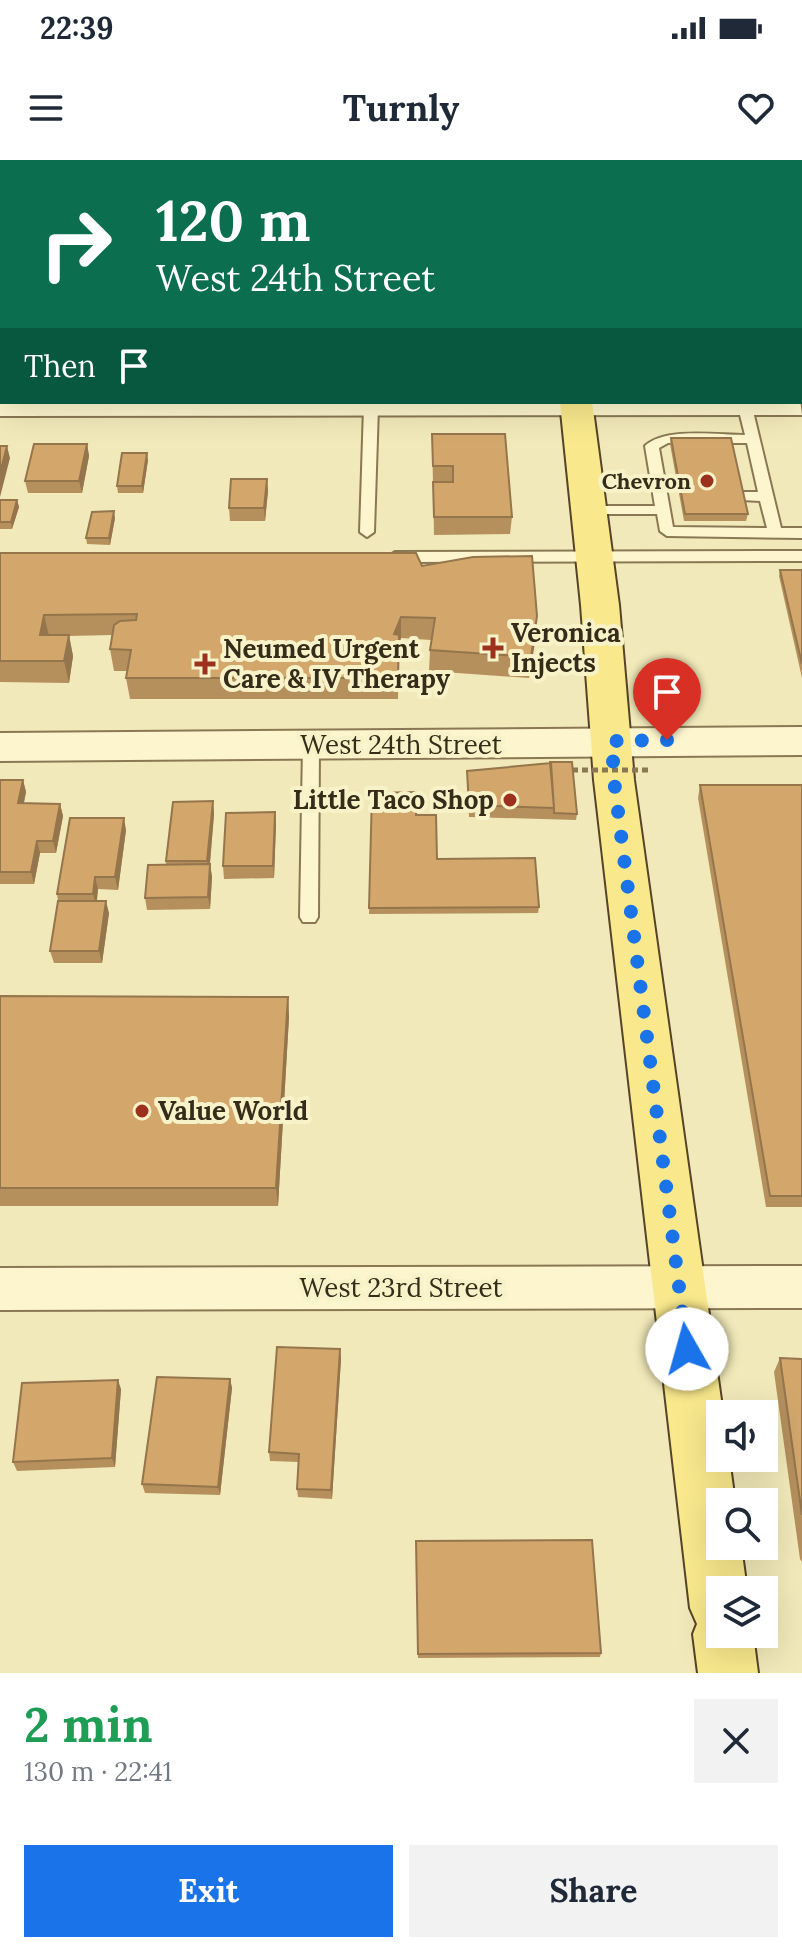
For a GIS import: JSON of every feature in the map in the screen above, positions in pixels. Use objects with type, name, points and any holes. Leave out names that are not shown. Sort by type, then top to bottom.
[{"type":"main road","points":[[576,404],[594,557],[614,780],[716,1576]]},
{"type":"main road","points":[[728,1673],[740,1648]]},
{"type":"street","points":[[0,408],[576,404],[802,407]]},
{"type":"street","name":"West 24th Street","points":[[0,747],[802,741]]},
{"type":"street","name":"West 23rd Street","points":[[0,1289],[802,1287]]},
{"type":"lane","points":[[367,532],[371,407]]},
{"type":"lane","points":[[745,407],[752,439],[753,466],[767,497],[775,533]]},
{"type":"lane","points":[[752,439],[665,439],[652,446],[667,531],[802,533]]},
{"type":"lane","points":[[656,465],[674,465]]},
{"type":"lane","points":[[589,510],[662,503],[679,496]]},
{"type":"lane","points":[[741,496],[767,497]]},
{"type":"lane","points":[[378,557],[802,556]]},
{"type":"lane","points":[[309,917],[311,746]]},
{"type":"path","points":[[572,770],[649,770]]},
{"type":"building","points":[[432,434],[505,434],[512,517],[434,517],[433,482],[453,482],[453,466],[433,466]]},
{"type":"building","name":"Chevron","points":[[671,438],[731,438],[748,514],[685,514]]},
{"type":"building","points":[[34,444],[87,444],[79,481],[25,481]]},
{"type":"building","points":[[0,446],[7,446],[0,473]]},
{"type":"building","points":[[122,453],[147,453],[142,486],[117,486]]},
{"type":"building","points":[[231,479],[267,479],[264,508],[229,508]]},
{"type":"building","points":[[0,500],[17,500],[11,522],[0,522]]},
{"type":"building","points":[[114,511],[109,538],[86,538],[92,512]]},
{"type":"building","points":[[0,553],[416,553],[422,566],[473,557],[532,556],[537,616],[531,657],[430,650],[435,618],[401,617],[394,634],[399,635],[398,678],[126,678],[131,650],[110,649],[114,625],[120,621],[136,620],[137,614],[44,615],[40,635],[69,635],[64,661],[0,661]]},
{"type":"building","points":[[780,570],[802,570],[802,664]]},
{"type":"building","points":[[550,762],[572,762],[577,814],[554,813]]},
{"type":"building","name":"Little Taco Shop","points":[[551,763],[554,808],[469,805],[467,771]]},
{"type":"building","points":[[0,780],[23,780],[18,803],[60,804],[53,841],[37,841],[31,872],[0,872]]},
{"type":"building","points":[[700,785],[802,785],[802,1196],[770,1196]]},
{"type":"building","points":[[416,792],[416,815],[436,815],[437,859],[535,858],[539,907],[369,908],[372,793]]},
{"type":"building","points":[[213,801],[207,861],[166,861],[173,802]]},
{"type":"building","points":[[275,812],[273,866],[223,866],[226,813]]},
{"type":"building","points":[[70,818],[124,818],[115,877],[95,877],[93,894],[57,894]]},
{"type":"building","points":[[210,864],[208,897],[145,898],[148,865]]},
{"type":"building","points":[[58,901],[106,901],[99,951],[50,951]]},
{"type":"building","name":"Value World","points":[[0,996],[288,997],[276,1188],[0,1188]]},
{"type":"building","points":[[277,1347],[340,1349],[331,1490],[297,1489],[299,1454],[269,1452]]},
{"type":"building","points":[[780,1358],[802,1359],[802,1515]]},
{"type":"building","points":[[157,1377],[230,1379],[218,1487],[142,1484]]},
{"type":"building","points":[[118,1380],[112,1458],[13,1462],[22,1383]]},
{"type":"building","points":[[592,1540],[601,1653],[418,1654],[416,1541]]},
{"type":"place","name":"Chevron","points":[[707,481]]},
{"type":"place","name":"Veronica Injects","points":[[493,648]]},
{"type":"place","name":"Neumed Urgent Care & IV Therapy","points":[[205,664]]},
{"type":"place","name":"Little Taco Shop","points":[[510,800]]},
{"type":"place","name":"Value World","points":[[142,1111]]},
{"type":"route","points":[[667,740],[612,741],[614,780],[687,1349]]}]
